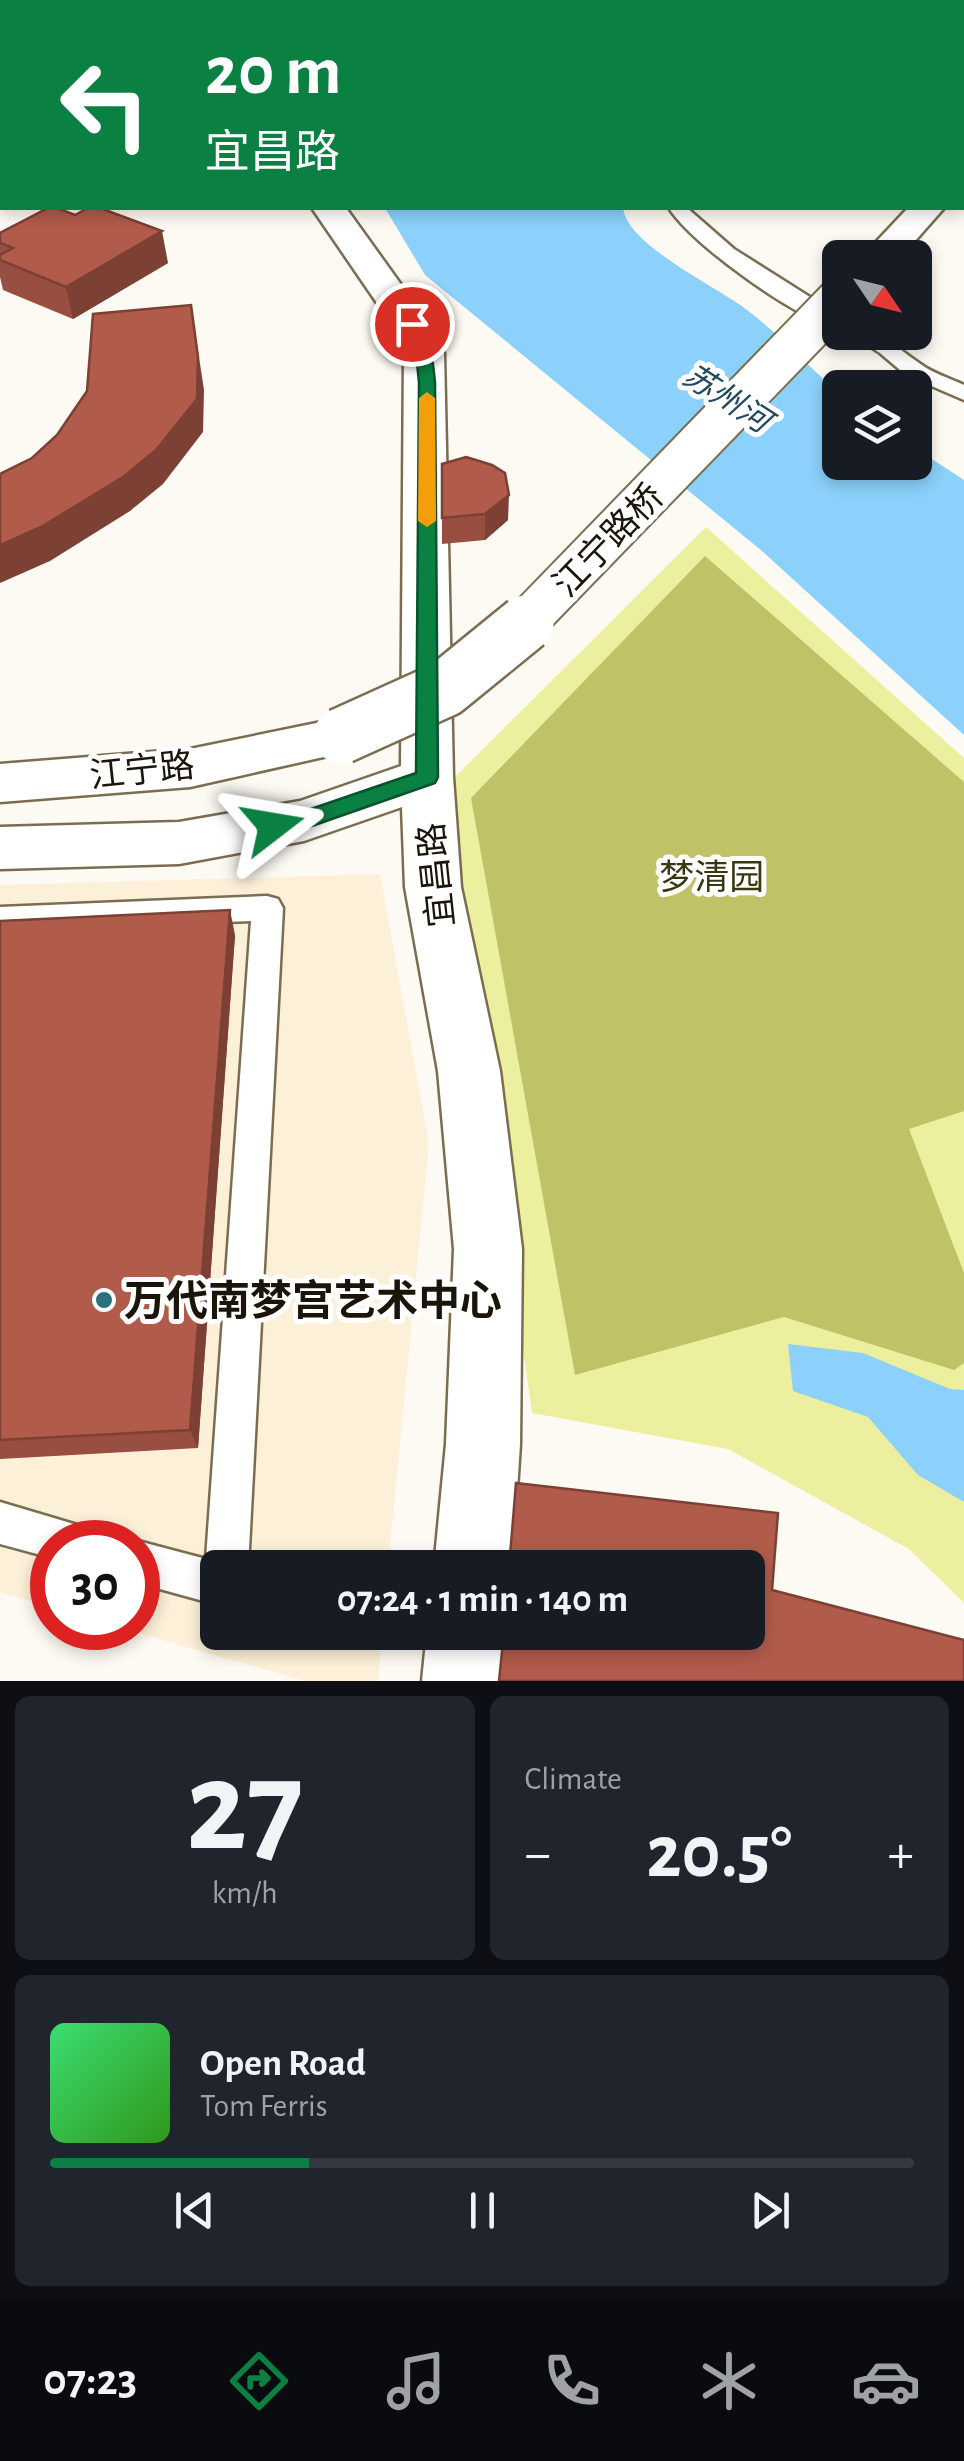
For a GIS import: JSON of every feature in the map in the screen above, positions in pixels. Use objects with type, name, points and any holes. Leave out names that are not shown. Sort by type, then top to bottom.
[{"type":"street","name":"宜昌路","points":[[330,210],[412,324],[424,353],[427,777],[432,887],[469,1071],[488,1249],[483,1444],[474,1550]]},
{"type":"street","points":[[896,240],[925,210]]},
{"type":"street","name":"江宁路桥","points":[[341,736],[445,689],[540,611],[822,317]]},
{"type":"street","name":"江宁路","points":[[0,783],[190,768],[341,736]]},
{"type":"street","points":[[0,848],[179,843],[304,820],[427,777]]},
{"type":"street","points":[[464,1681],[467,1650]]},
{"type":"lane","points":[[680,210],[695,228],[720,246],[822,312]]},
{"type":"lane","points":[[890,350],[914,370],[964,393]]},
{"type":"lane","points":[[0,919],[267,908],[228,1550]]},
{"type":"lane","points":[[0,1523],[30,1531]]},
{"type":"lane","points":[[160,1568],[200,1579]]},
{"type":"shaded area","points":[[380,874],[429,1143],[390,1550],[200,1550],[200,1650],[381,1650],[378,1681],[305,1681],[160,1639],[160,1520],[30,1520],[30,1601],[0,1592],[0,885]]},
{"type":"green space","name":"梦清园","points":[[706,527],[964,758],[964,1603],[909,1549],[728,1449],[532,1413],[445,787]]},
{"type":"green space","name":"梦清园","points":[[705,556],[964,782],[964,1111],[909,1129],[964,1273],[964,1363],[954,1370],[784,1317],[575,1375],[471,798]]},
{"type":"water","name":"苏州河","points":[[386,210],[624,210],[640,237],[747,310],[822,377],[822,480],[932,480],[932,459],[964,480],[964,735],[762,551],[425,275]]},
{"type":"water","points":[[788,1344],[863,1353],[950,1389],[964,1390],[964,1502],[918,1475],[868,1417],[793,1391]]},
{"type":"building","points":[[44,210],[75,215],[84,210],[105,210],[162,231],[66,287],[0,260],[0,255],[13,248],[0,243],[0,233]]},
{"type":"building","points":[[191,305],[198,357],[197,399],[156,450],[123,477],[41,527],[0,545],[0,474],[32,458],[57,435],[87,391],[93,314]]},
{"type":"building","points":[[466,457],[505,473],[509,495],[485,514],[442,518],[442,464]]},
{"type":"building","points":[[230,910],[190,1430],[0,1440],[0,921]]},
{"type":"building","points":[[516,1483],[778,1513],[772,1590],[964,1640],[964,1681],[499,1681],[502,1650],[765,1650],[765,1550],[510,1550]]},
{"type":"slow traffic","points":[[427,398],[427,521]]},
{"type":"place","name":"万代南梦宫艺术中心","points":[[104,1300]]},
{"type":"route","points":[[273,826],[304,820],[427,777],[427,383],[424,353],[412,324]]}]
